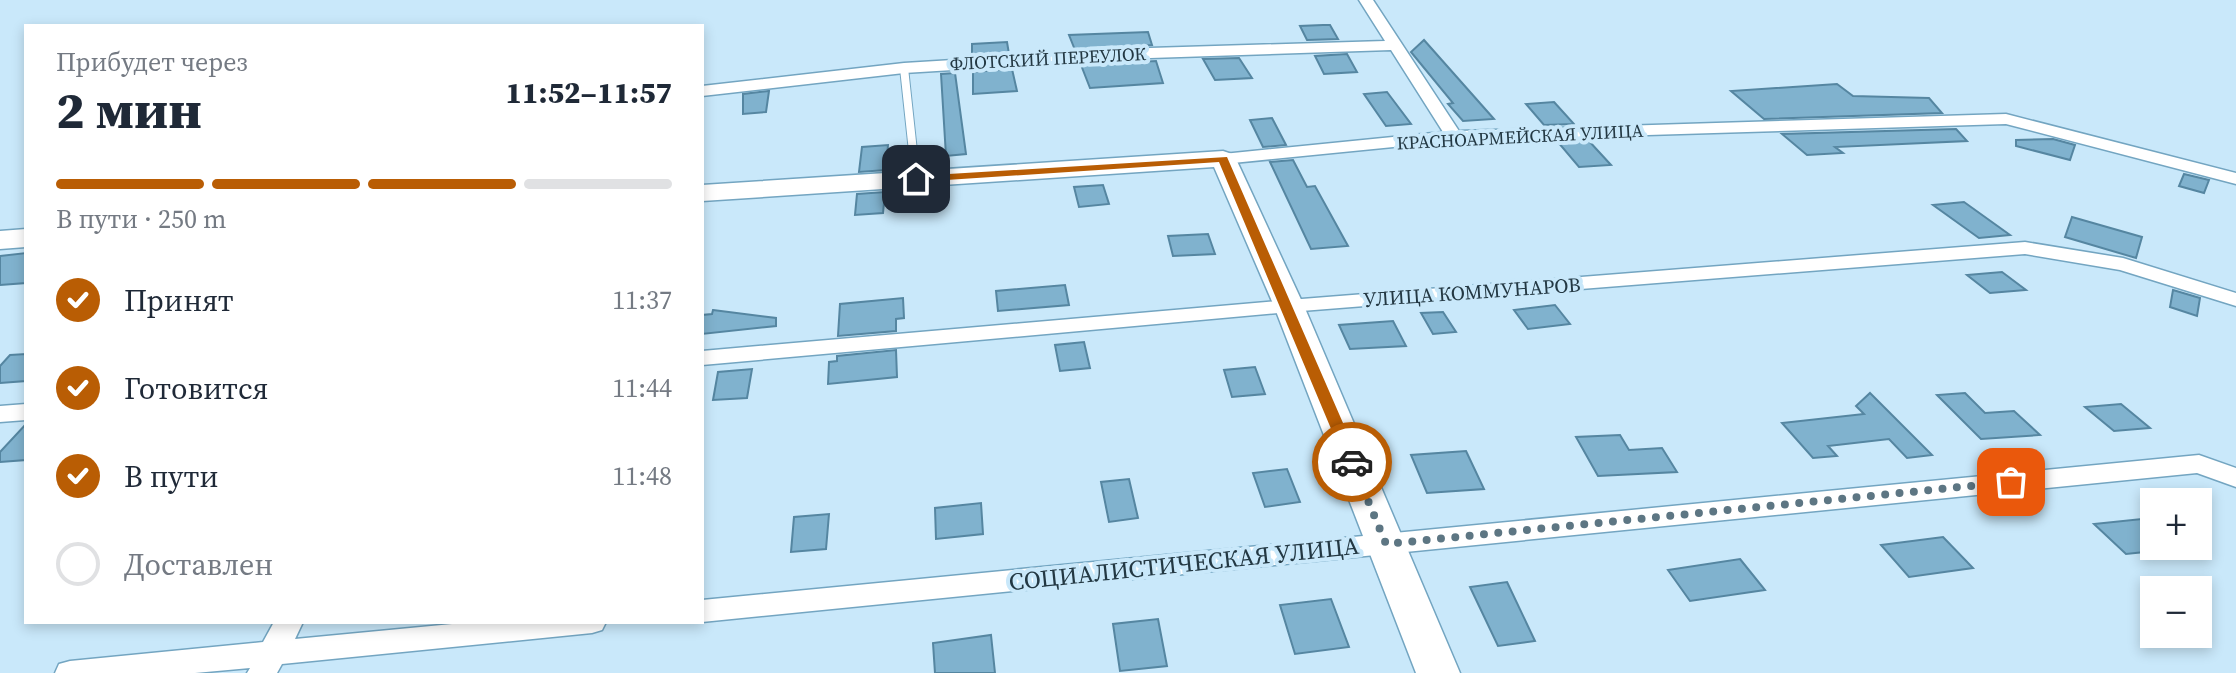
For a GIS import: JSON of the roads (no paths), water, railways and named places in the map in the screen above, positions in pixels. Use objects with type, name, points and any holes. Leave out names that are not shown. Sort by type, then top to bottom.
[{"type":"street","points":[[1366,0],[1454,136]]},
{"type":"street","name":"ФЛОТСКИЙ ПЕРЕУЛОК","points":[[704,91],[904,68],[1150,53],[1395,45]]},
{"type":"street","name":"КРАСНОАРМЕЙСКАЯ УЛИЦА","points":[[704,193],[1223,159],[1454,136],[2006,119],[2236,179]]},
{"type":"street","points":[[1223,159],[1289,306],[1438,673]]},
{"type":"street","points":[[0,240],[24,238]]},
{"type":"street","name":"УЛИЦА КОММУНАРОВ","points":[[704,358],[1289,306],[2025,248],[2123,264],[2236,300]]},
{"type":"street","points":[[0,414],[24,412]]},
{"type":"street","name":"СОЦИАЛИСТИЧЕСКАЯ УЛИЦА","points":[[704,611],[2199,464],[2236,478]]},
{"type":"street","points":[[267,663],[288,624]]},
{"type":"street","points":[[70,673],[267,663],[576,624]]},
{"type":"lane","points":[[904,68],[916,179]]}]
